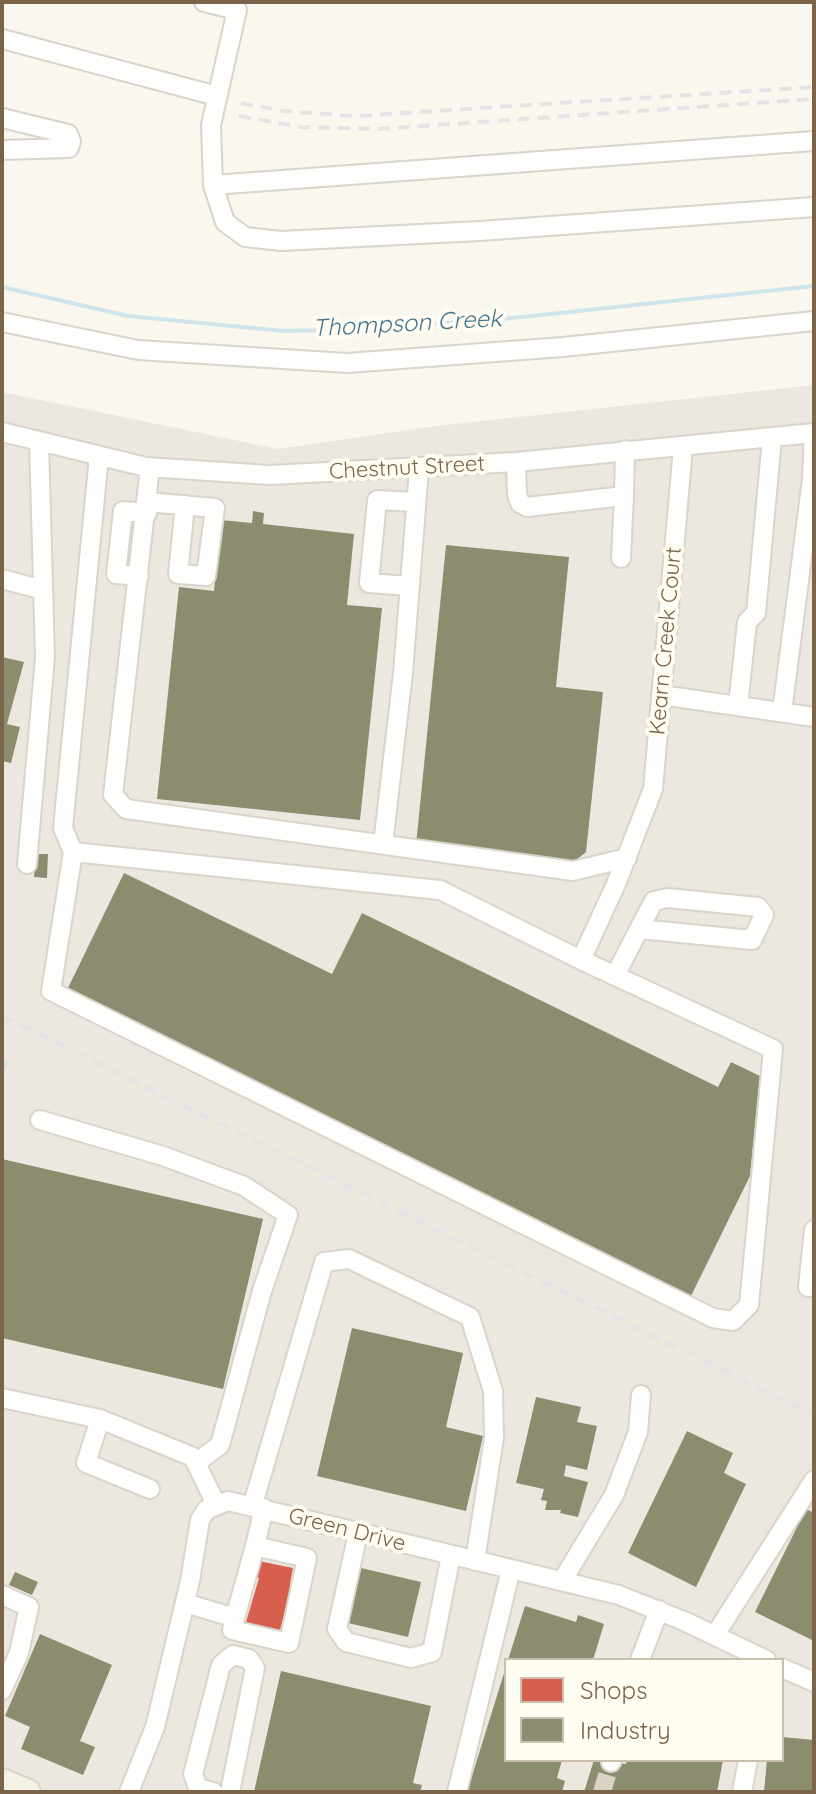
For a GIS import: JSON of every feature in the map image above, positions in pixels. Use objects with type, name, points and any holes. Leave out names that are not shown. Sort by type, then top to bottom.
[{"type":"main road","points":[[2,1781],[28,1792]]},
{"type":"street","points":[[204,2],[237,10],[217,96],[210,143],[213,185],[225,222],[245,237],[281,241],[480,231],[814,207]]},
{"type":"street","points":[[2,39],[217,96]]},
{"type":"street","points":[[2,118],[68,134],[71,141],[69,148],[2,150]]},
{"type":"street","points":[[213,185],[814,141]]},
{"type":"street","points":[[2,322],[138,350],[347,363],[563,347],[814,321]]},
{"type":"street","name":"Chestnut Street","points":[[2,432],[150,467],[270,475],[516,462],[814,433]]},
{"type":"street","points":[[782,712],[812,479],[814,433]]},
{"type":"street","points":[[738,706],[747,622],[756,613],[772,438]]},
{"type":"street","points":[[27,864],[45,657],[39,441]]},
{"type":"street","name":"Kearn Creek Court","points":[[581,960],[627,858],[653,789],[683,448]]},
{"type":"street","points":[[621,558],[625,450]]},
{"type":"street","points":[[73,852],[440,890],[581,960],[773,1049],[749,1305],[733,1321],[713,1318],[51,991],[73,852],[63,828],[99,456]]},
{"type":"street","points":[[516,462],[517,495],[520,503],[527,507],[624,496]]},
{"type":"street","points":[[150,467],[113,795],[126,809],[573,871],[627,858]]},
{"type":"street","points":[[383,844],[403,673],[419,469]]},
{"type":"street","points":[[408,586],[369,583],[377,500],[415,502]]},
{"type":"street","points":[[147,507],[185,505]]},
{"type":"street","points":[[2,579],[43,590]]},
{"type":"street","points":[[661,695],[814,717]]},
{"type":"street","points":[[615,976],[639,929],[654,901],[668,898],[758,907],[764,915],[752,940],[639,929]]},
{"type":"street","points":[[40,1120],[163,1156],[244,1186],[288,1215],[262,1291],[220,1445],[196,1463]]},
{"type":"street","points":[[814,1230],[808,1287],[814,1287]]},
{"type":"street","points":[[316,1523],[289,1643],[232,1630],[255,1546],[258,1506],[324,1262],[349,1259],[470,1317],[493,1391],[494,1406],[494,1438],[475,1561]]},
{"type":"street","points":[[562,1581],[614,1495],[638,1432],[641,1395]]},
{"type":"street","points":[[2,1398],[100,1419],[193,1457],[216,1504],[200,1520],[185,1603],[155,1727],[129,1792]]},
{"type":"street","points":[[100,1419],[86,1463],[150,1489]]},
{"type":"street","points":[[715,1635],[814,1480]]},
{"type":"street","name":"Green Drive","points":[[216,1504],[241,1501],[316,1523],[619,1595],[715,1635],[756,1658]]},
{"type":"street","points":[[358,1533],[337,1629],[346,1642],[411,1658],[432,1652],[451,1555]]},
{"type":"street","points":[[255,1546],[307,1558]]},
{"type":"street","points":[[457,1792],[511,1569]]},
{"type":"street","points":[[2,1595],[29,1607],[19,1653],[2,1690]]},
{"type":"street","points":[[185,1603],[235,1618]]},
{"type":"street","points":[[641,1658],[659,1610]]},
{"type":"street","points":[[213,1792],[198,1788],[193,1774],[221,1665],[233,1655],[249,1659],[255,1668],[230,1792]]},
{"type":"street","points":[[784,1669],[814,1682]]},
{"type":"street","points":[[742,1792],[748,1762]]},
{"type":"shaded area","points":[[814,385],[814,1792],[2,1792],[2,392],[278,449],[436,426]]},
{"type":"building: Shops","points":[[259,1561],[293,1568],[290,1583],[293,1583],[278,1637],[244,1629],[259,1578],[255,1577]]},
{"type":"building: Industry","points":[[253,511],[264,513],[263,524],[354,534],[347,605],[382,608],[360,820],[157,799],[179,587],[214,591],[221,520],[252,523]]},
{"type":"building: Industry","points":[[446,545],[569,557],[556,687],[603,692],[586,852],[575,861],[416,845]]},
{"type":"building: Industry","points":[[2,657],[24,662],[7,724],[20,727],[11,763],[2,761]]},
{"type":"building: Industry","points":[[36,854],[48,854],[47,878],[34,877]]},
{"type":"building: Industry","points":[[124,873],[332,974],[362,913],[718,1087],[731,1062],[760,1076],[750,1176],[691,1296],[67,990]]},
{"type":"building: Industry","points":[[2,1159],[263,1219],[223,1389],[2,1338]]},
{"type":"building: Industry","points":[[352,1328],[463,1353],[446,1427],[483,1436],[466,1511],[317,1476]]},
{"type":"building: Industry","points":[[536,1397],[581,1407],[577,1422],[597,1426],[587,1470],[566,1465],[564,1476],[588,1482],[578,1517],[560,1513],[561,1510],[545,1510],[547,1501],[541,1500],[544,1489],[516,1483]]},
{"type":"building: Industry","points":[[687,1431],[733,1453],[724,1473],[746,1484],[696,1587],[628,1553]]},
{"type":"building: Industry","points":[[806,1509],[814,1513],[814,1641],[755,1612]]},
{"type":"building: Industry","points":[[361,1568],[421,1582],[408,1637],[348,1623]]},
{"type":"building: Industry","points":[[15,1572],[38,1582],[32,1595],[9,1585]]},
{"type":"building: Industry","points":[[525,1606],[576,1622],[578,1615],[604,1624],[594,1658],[509,1658]]},
{"type":"building: Industry","points":[[40,1634],[112,1665],[80,1741],[95,1747],[83,1775],[21,1749],[30,1727],[5,1716]]},
{"type":"building: Industry","points":[[281,1671],[431,1706],[413,1783],[422,1785],[420,1792],[254,1792]]},
{"type":"building: Industry","points":[[504,1673],[504,1762],[561,1762],[557,1778],[565,1781],[562,1792],[467,1792]]},
{"type":"building: Industry","points":[[784,1737],[814,1740],[814,1792],[764,1792],[767,1762],[784,1762]]},
{"type":"building: Industry","points":[[593,1762],[723,1762],[717,1792],[584,1792]]},
{"type":"waterway","name":"Thompson Creek","points":[[2,287],[128,316],[284,331],[366,329],[512,318],[814,286]]},
{"type":"waterway","points":[[2,1071],[6,1063]]},
{"type":"tunnel","points":[[602,1792],[611,1762]]},
{"type":"railway","points":[[241,103],[284,111],[355,116],[814,87]]},
{"type":"railway","points":[[239,116],[301,127],[379,129],[814,99]]},
{"type":"railway","points":[[2,1016],[814,1415]]}]
